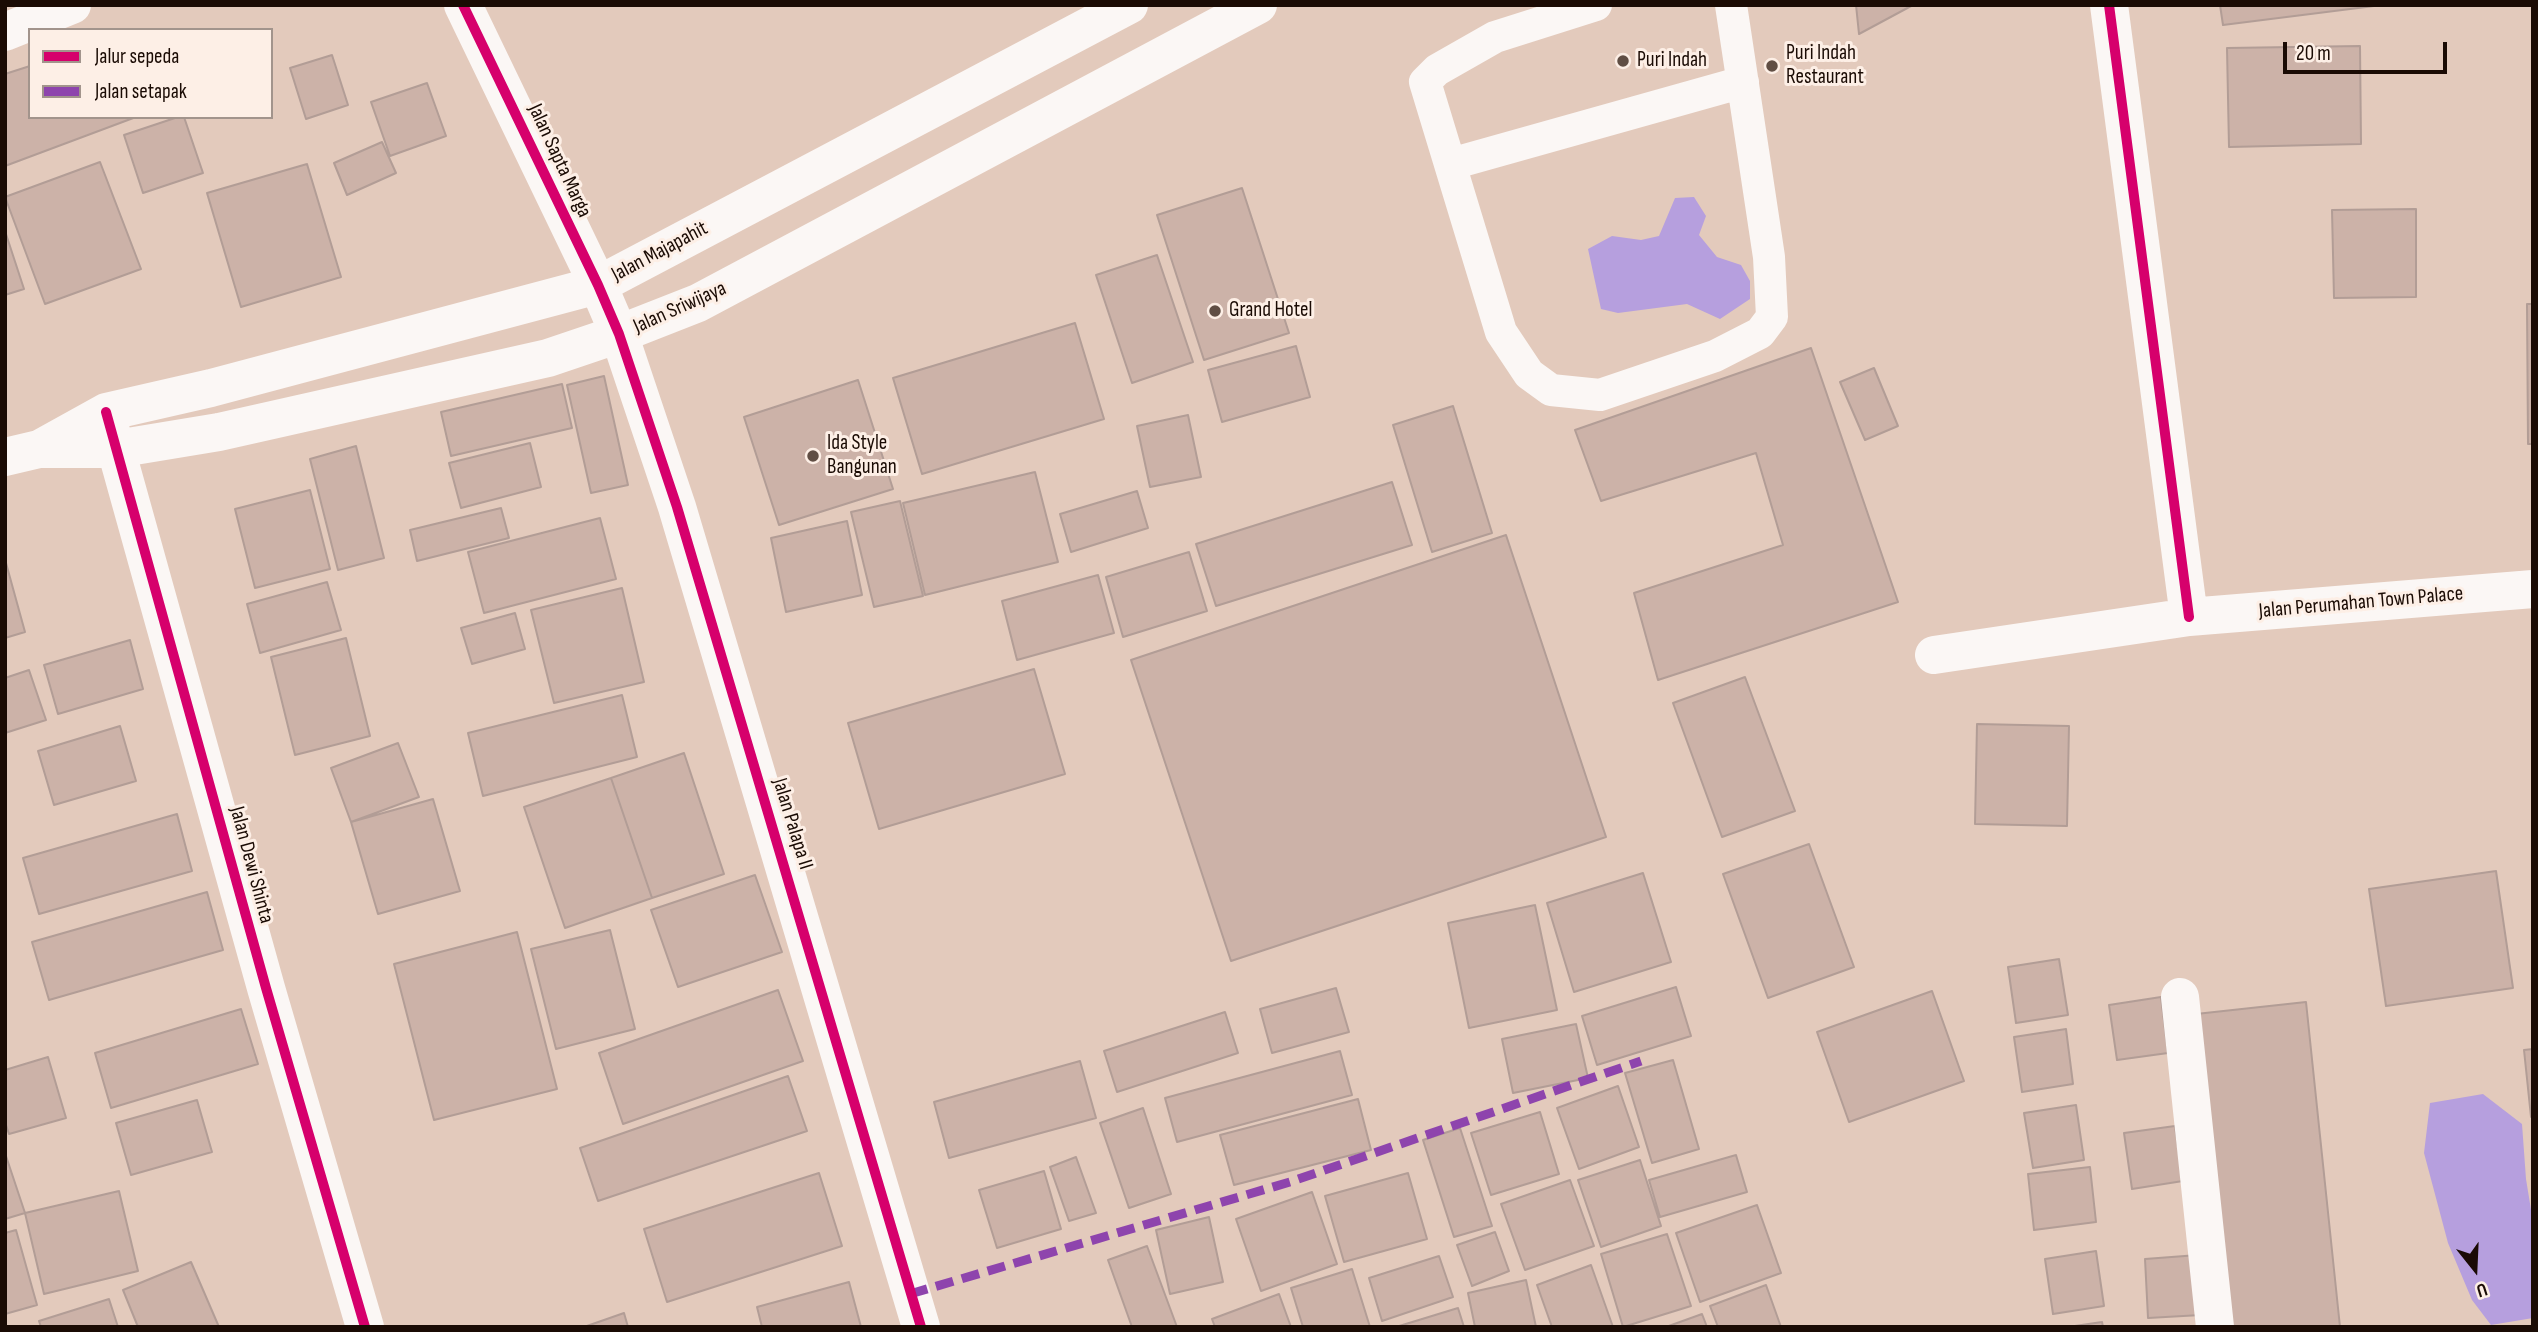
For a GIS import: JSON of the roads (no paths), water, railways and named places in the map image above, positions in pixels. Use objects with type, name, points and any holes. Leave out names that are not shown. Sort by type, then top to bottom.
[{"type":"street","points":[[5,32],[72,5]]},
{"type":"street","name":"Jalan Sapta Marga","points":[[463,5],[619,334]]},
{"type":"street","name":"Jalan Majapahit","points":[[22,453],[106,412],[211,388],[598,285],[1129,5]]},
{"type":"street","name":"Jalan Sriwijaya","points":[[22,453],[116,449],[219,432],[548,358],[619,334],[698,303],[1258,5]]},
{"type":"street","points":[[2109,5],[2189,617]]},
{"type":"street","name":"Jalan Palapa II","points":[[619,334],[677,507],[921,1327]]},
{"type":"street","name":"Jalan Dewi Shinta","points":[[106,412],[266,988],[365,1327]]},
{"type":"street","name":"Jalan Perumahan Town Palace","points":[[1934,655],[2189,617],[2533,589]]},
{"type":"street","points":[[2180,997],[2215,1327]]},
{"type":"lane","points":[[1596,5],[1495,37],[1437,71],[1425,82],[1501,332],[1529,374],[1551,390],[1600,395],[1715,356],[1760,332],[1772,317],[1769,257],[1731,5]]},
{"type":"lane","points":[[1451,164],[1743,82]]},
{"type":"place","name":"Puri Indah","points":[[1623,61]]},
{"type":"place","name":"Puri Indah Restaurant","points":[[1772,66]]},
{"type":"place","name":"Grand Hotel","points":[[1215,311]]},
{"type":"place","name":"Ida Style Bangunan","points":[[813,456]]}]
